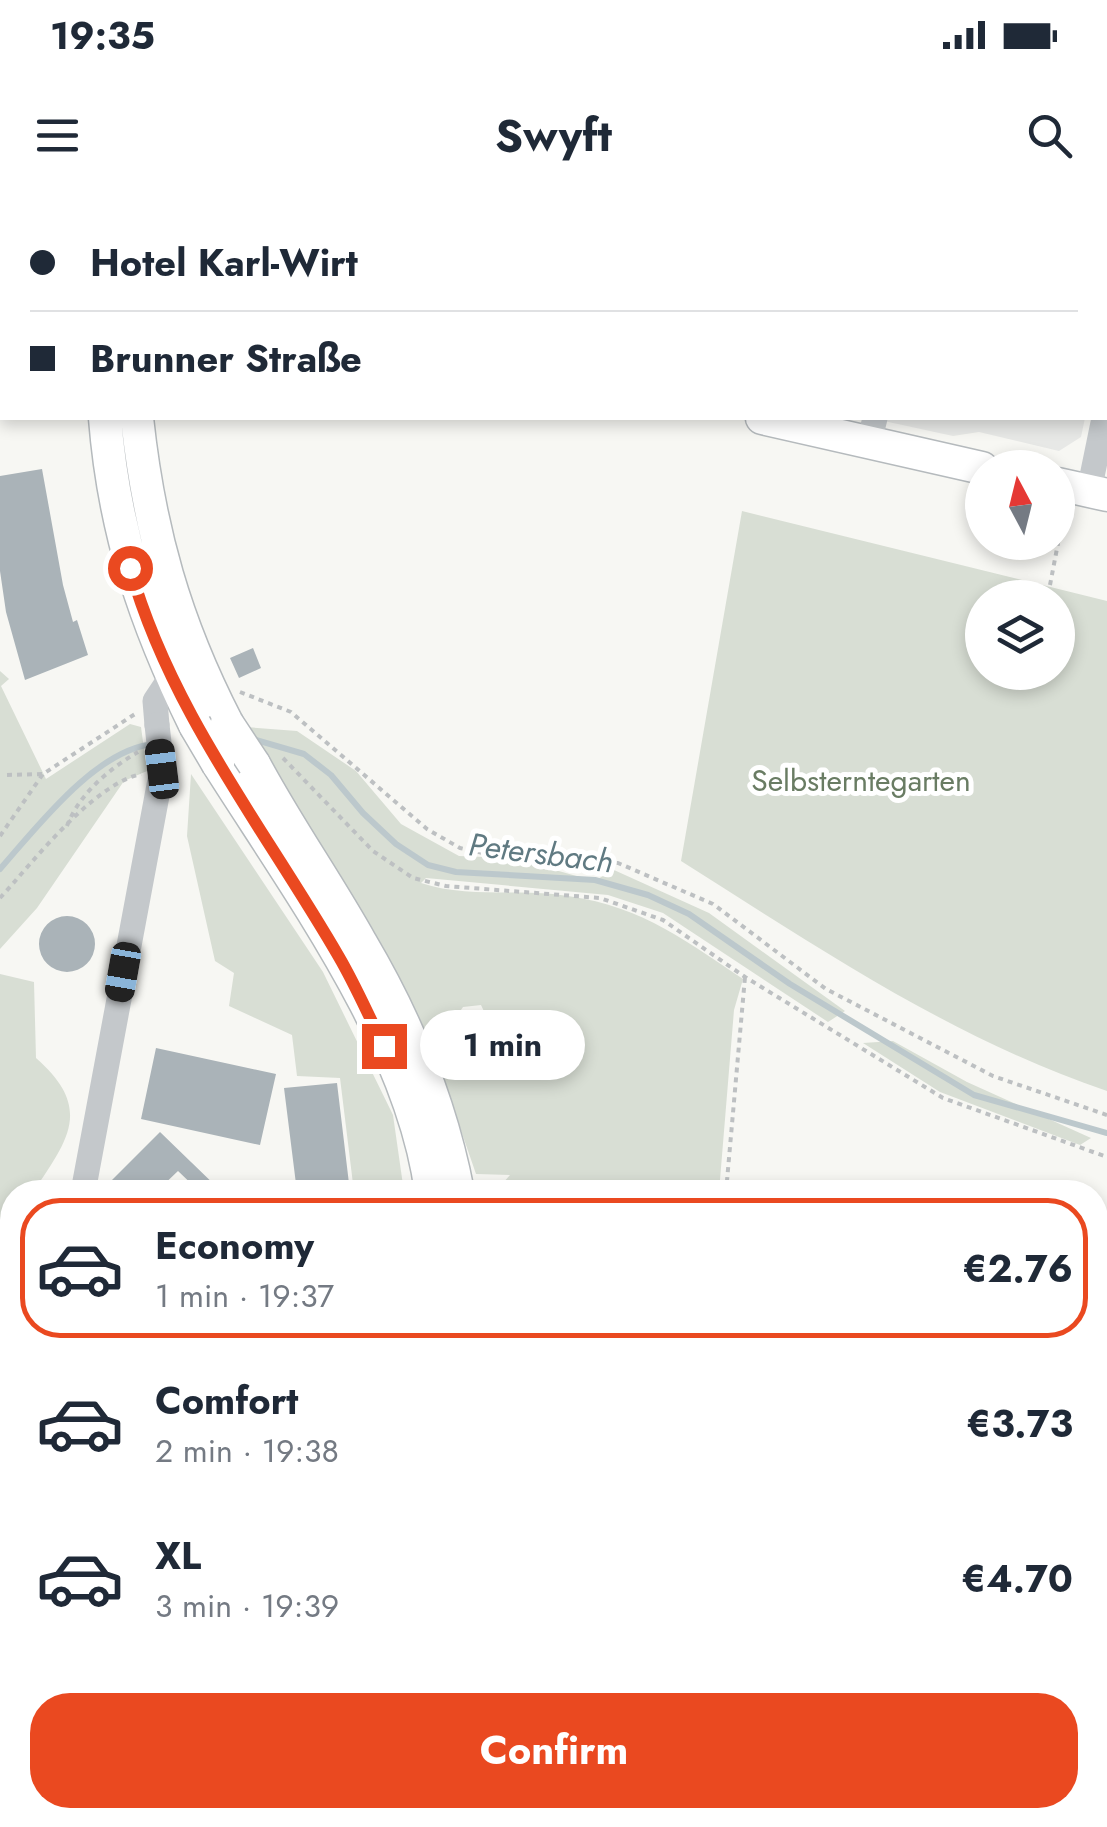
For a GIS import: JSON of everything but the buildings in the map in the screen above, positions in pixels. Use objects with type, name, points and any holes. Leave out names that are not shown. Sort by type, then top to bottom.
[{"type":"main road","points":[[105,420],[114,492],[161,701],[211,724],[268,760],[277,808],[360,940],[415,1047],[448,1143],[456,1180]]},
{"type":"main road","points":[[138,420],[146,486],[165,575],[204,679],[218,764],[340,958],[398,1076],[428,1180]]},
{"type":"main road","points":[[780,420],[872,430],[965,462]]},
{"type":"street","points":[[1079,496],[1104,420]]},
{"type":"street","points":[[86,1180],[162,769],[161,701]]},
{"type":"path","points":[[1052,580],[1079,496]]},
{"type":"path","points":[[204,679],[291,712],[427,829],[460,848],[492,855],[618,863],[713,904],[826,989],[993,1076],[1107,1115]]},
{"type":"path","points":[[0,836],[43,774],[161,701]]},
{"type":"path","points":[[67,826],[74,809],[115,765],[140,750]]},
{"type":"path","points":[[268,760],[373,851],[413,878],[446,886],[600,898],[663,920],[745,977],[942,1098],[1107,1157]]},
{"type":"path","points":[[0,898],[67,826],[123,778],[162,769]]},
{"type":"path","points":[[7,774],[43,774]]},
{"type":"path","points":[[727,1180],[745,977]]},
{"type":"shaded area","points":[[879,420],[1085,420],[1081,437],[1061,450],[979,432],[953,436]]},
{"type":"green space","name":"Selbsterntegarten","points":[[742,511],[1022,580],[965,580],[965,690],[1075,690],[1075,593],[1107,601],[1107,1091],[995,1045],[835,958],[681,861]]},
{"type":"green space","points":[[0,671],[9,679],[1,686],[46,779],[130,724],[141,727],[147,771],[124,781],[37,908],[0,949]]},
{"type":"green space","points":[[246,727],[297,731],[356,771],[401,824],[459,856],[513,858],[594,881],[614,870],[709,913],[845,1011],[828,1022],[663,913],[608,895],[426,878],[421,883],[453,890],[553,894],[608,905],[654,923],[743,979],[734,1010],[720,1180],[506,1180],[510,1175],[476,1174],[444,1081]],"holes":[[[481,1005],[508,1062],[493,1071],[488,1061],[470,1072],[448,1029],[463,1007]]]},
{"type":"green space","points":[[191,774],[323,972],[393,1115],[402,1180],[353,1180],[340,1078],[297,1076],[292,1035],[229,1006],[234,973],[215,961],[187,836]]},
{"type":"green space","points":[[0,974],[34,982],[36,1058],[54,1076],[70,1108],[65,1139],[41,1180],[0,1180]]},
{"type":"green space","points":[[893,1041],[967,1082],[1091,1138],[1080,1145],[940,1092],[863,1043]]},
{"type":"waterway","name":"Petersbach","points":[[253,739],[304,754],[331,775],[396,844],[428,865],[456,872],[595,880],[648,895],[689,914],[790,984],[974,1095],[1107,1133]]},
{"type":"waterway","name":"Petersbach","points":[[0,869],[90,774],[133,749],[155,744]]},
{"type":"route","points":[[130,568],[157,645],[195,725],[340,958],[384,1046]]}]
